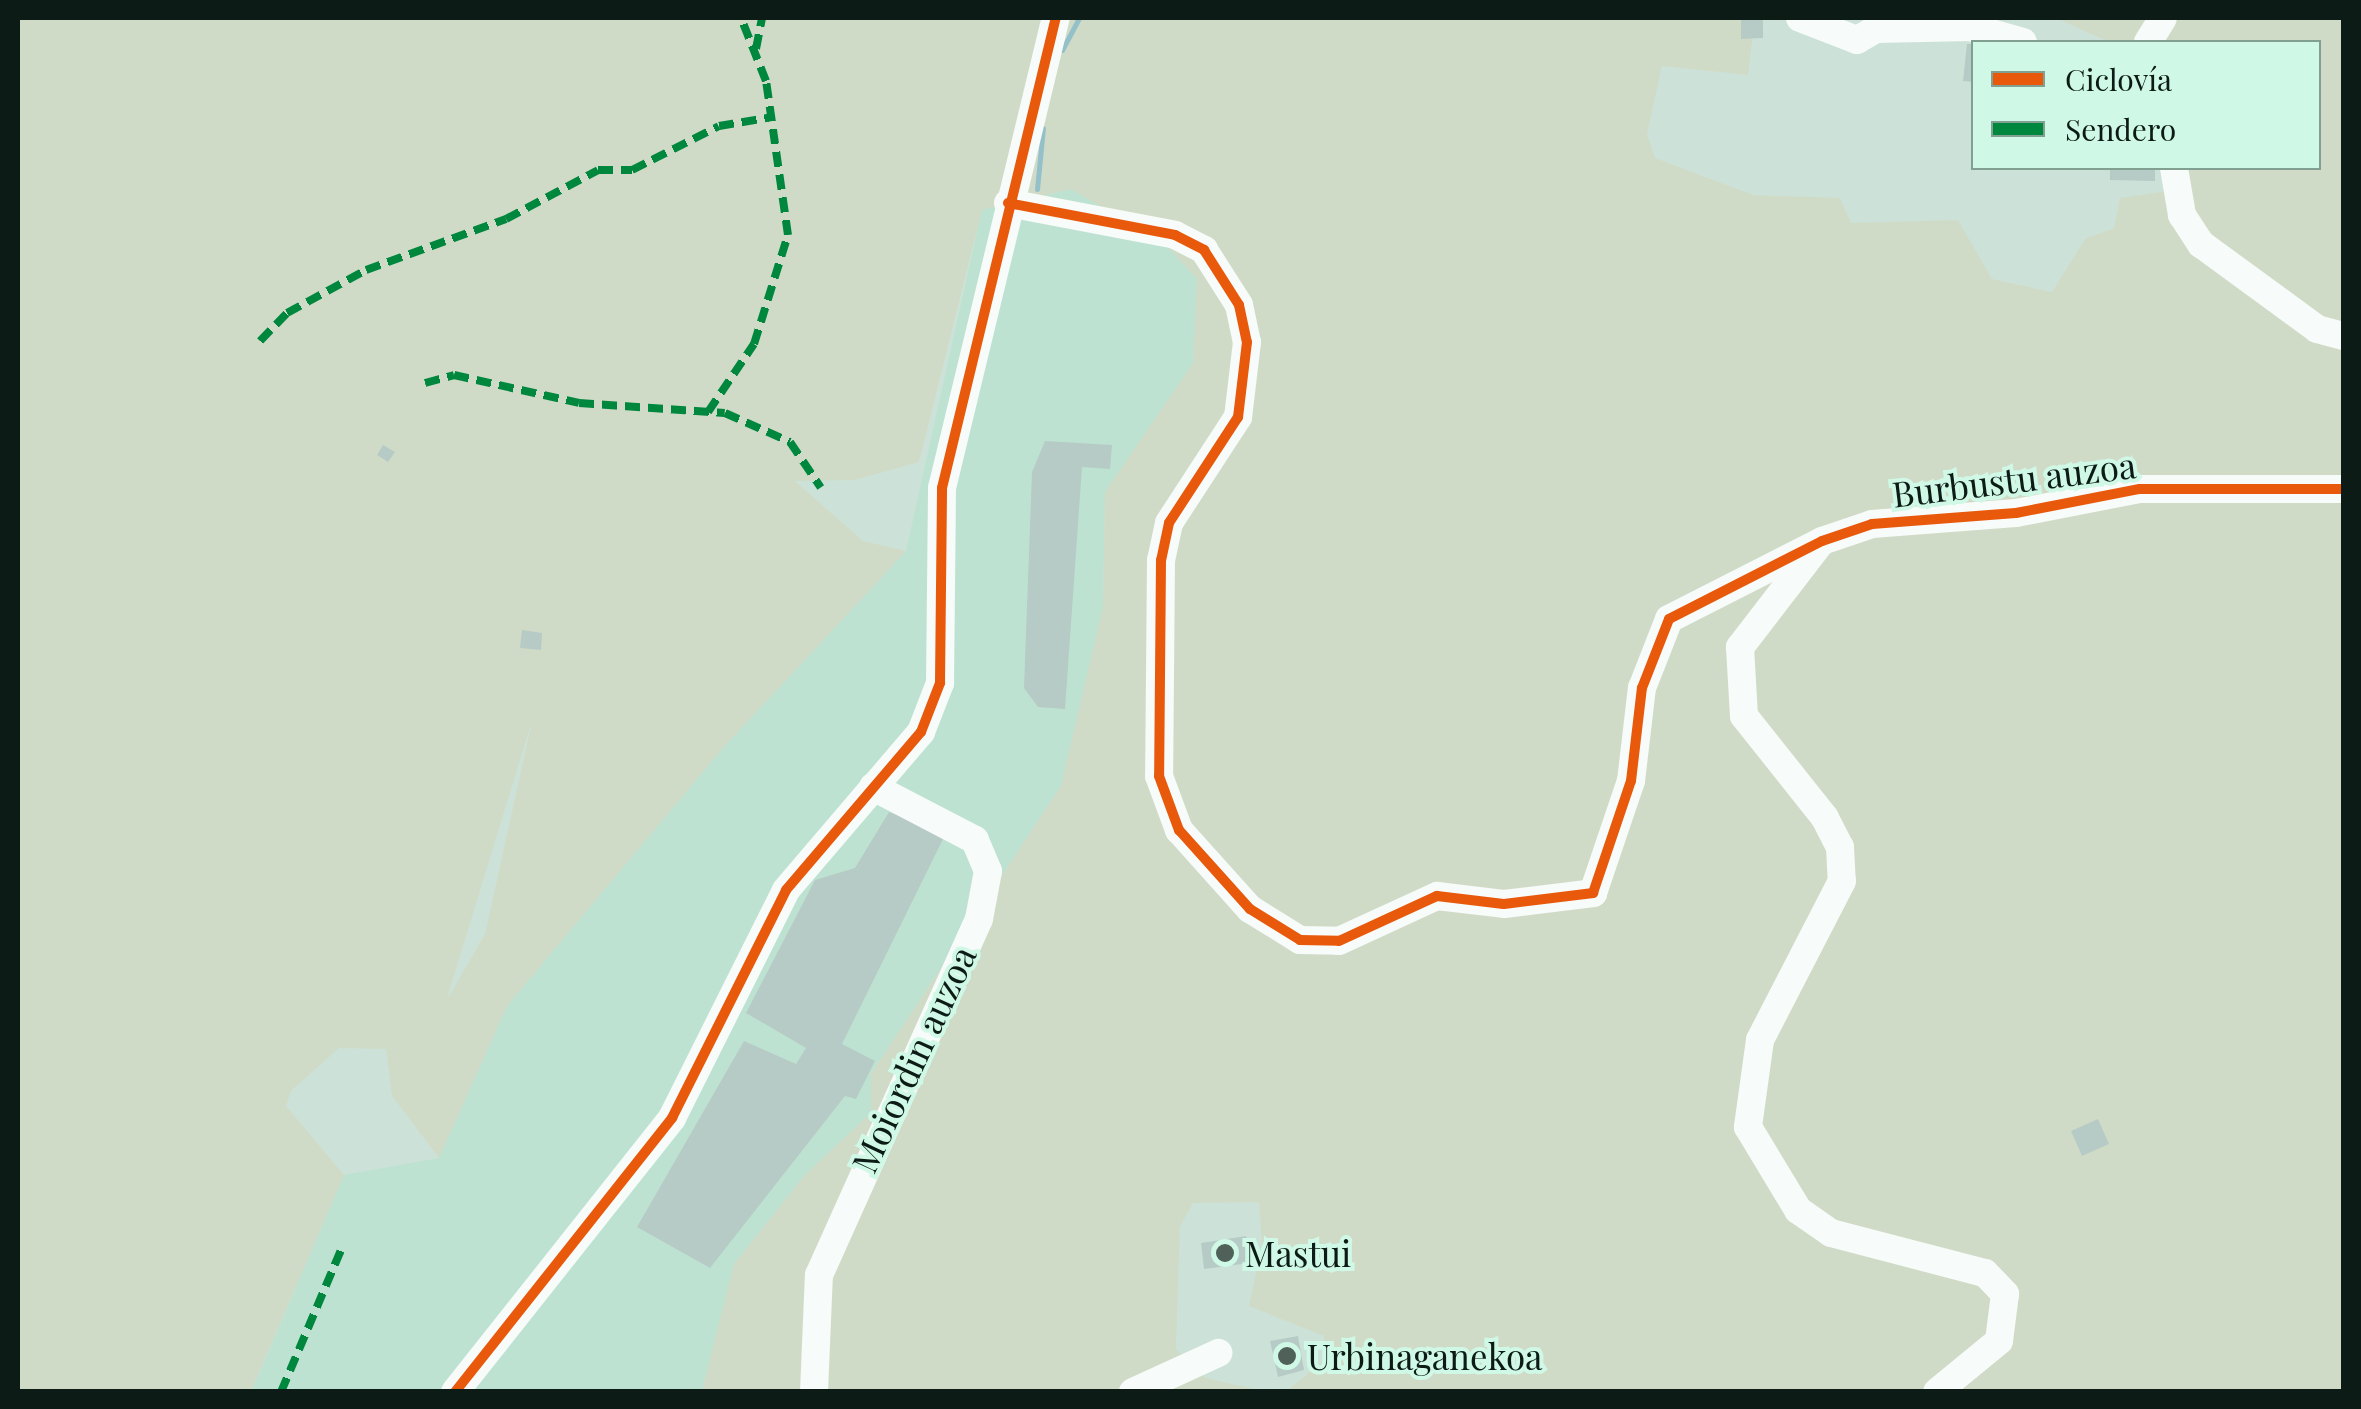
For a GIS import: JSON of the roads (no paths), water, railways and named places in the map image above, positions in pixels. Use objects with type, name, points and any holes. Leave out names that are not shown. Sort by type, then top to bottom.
[{"type":"street","points":[[455,1392],[672,1118],[786,890],[921,732],[940,682],[940,495],[1008,202],[1056,18]]},
{"type":"street","points":[[1800,18],[1857,40],[1905,22],[1965,22],[2018,40]]},
{"type":"street","points":[[2149,40],[2163,18]]},
{"type":"street","points":[[2174,170],[2182,216],[2201,244],[2317,329],[2344,336]]},
{"type":"street","name":"Burbustu auzoa","points":[[1008,202],[1175,235],[1204,250],[1239,306],[1247,342],[1238,416],[1169,523],[1161,560],[1159,776],[1179,830],[1250,910],[1300,940],[1339,941],[1437,896],[1504,904],[1593,893],[1631,781],[1642,688],[1669,620],[1822,540],[1872,524],[2016,513],[2140,489],[2344,489]]},
{"type":"street","points":[[1822,540],[1740,647],[1744,716],[1825,818],[1840,847],[1842,881],[1760,1040],[1748,1128],[1798,1210],[1832,1233],[1985,1273],[2006,1294],[1999,1341],[1937,1392]]},
{"type":"street","name":"Moiordin auzoa","points":[[814,1392],[819,1275],[979,919],[988,871],[975,840],[873,787]]},
{"type":"street","points":[[1134,1392],[1218,1353]]},
{"type":"waterway","points":[[1062,50],[1079,18]]},
{"type":"waterway","points":[[1037,189],[1043,128]]},
{"type":"place","name":"Mastui","points":[[1225,1253]]},
{"type":"place","name":"Urbinaganekoa","points":[[1287,1356]]}]
